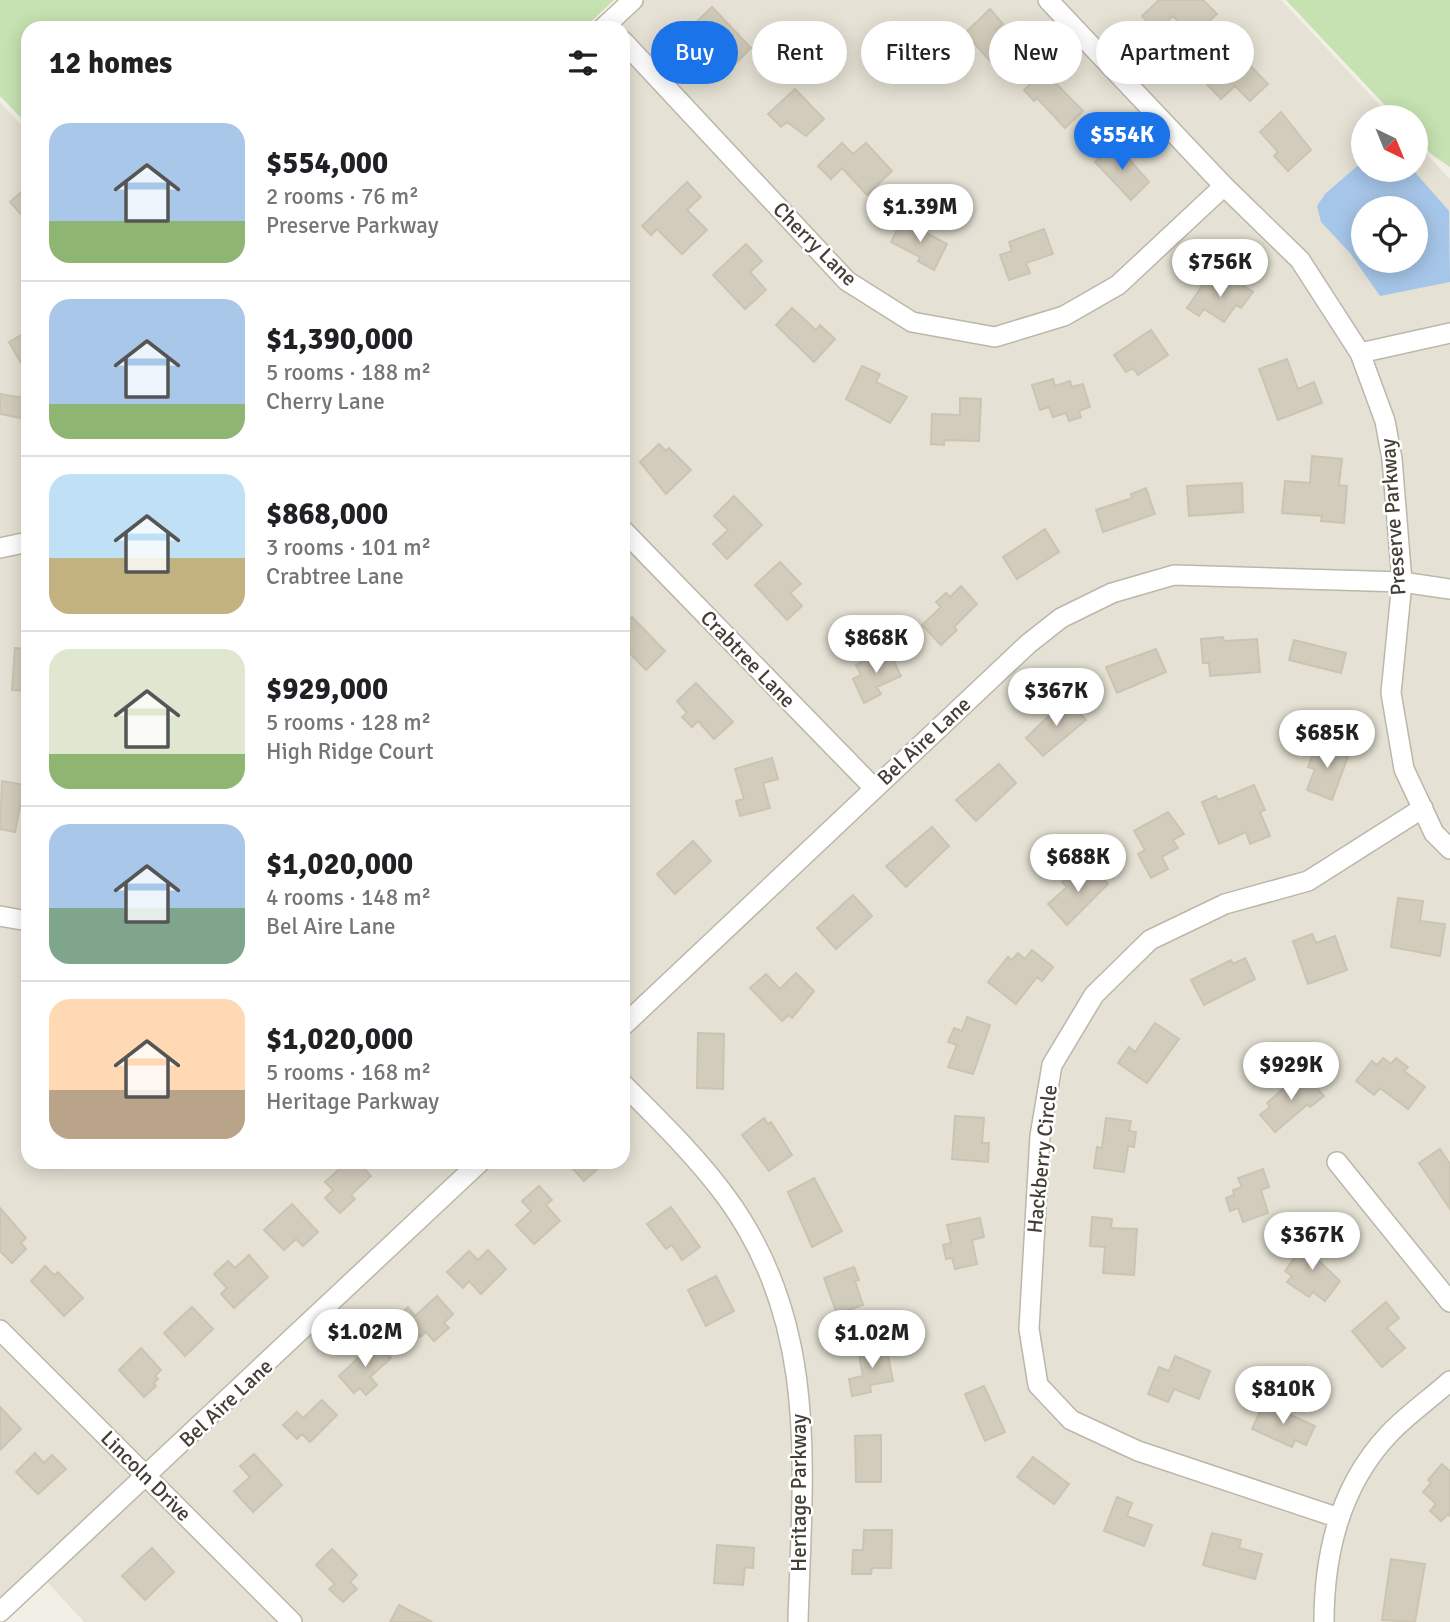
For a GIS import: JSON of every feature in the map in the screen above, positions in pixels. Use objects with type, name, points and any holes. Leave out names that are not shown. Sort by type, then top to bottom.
[{"type":"street","points":[[613,21],[633,0]]},
{"type":"street","name":"Preserve Parkway","points":[[1048,0],[1224,186],[1300,260],[1360,353],[1388,433],[1402,583],[1391,693],[1404,769],[1434,834],[1450,849]]},
{"type":"street","name":"Cherry Lane","points":[[630,48],[847,281],[912,322],[995,337],[1064,316],[1118,285],[1224,186]]},
{"type":"street","points":[[1360,353],[1450,332]]},
{"type":"street","name":"Crabtree Lane","points":[[630,537],[874,788]]},
{"type":"street","points":[[0,548],[21,544]]},
{"type":"street","name":"Bel Aire Lane","points":[[630,1019],[1028,644],[1061,618],[1112,593],[1174,575],[1402,583],[1450,589]]},
{"type":"street","name":"Hackberry Circle","points":[[1339,1518],[1138,1451],[1071,1420],[1038,1385],[1029,1329],[1040,1136],[1052,1065],[1094,995],[1150,940],[1224,904],[1308,881],[1423,808]]},
{"type":"street","points":[[0,916],[21,920]]},
{"type":"street","name":"Heritage Parkway","points":[[630,1092],[727,1198],[767,1270],[794,1349],[803,1438],[798,1622]]},
{"type":"street","points":[[1337,1162],[1450,1302]]},
{"type":"street","name":"Bel Aire Lane","points":[[0,1612],[148,1477],[473,1169]]},
{"type":"street","name":"Lincoln Drive","points":[[0,1330],[292,1622]]},
{"type":"street","points":[[1324,1622],[1332,1537],[1350,1487],[1388,1434],[1450,1381]]},
{"type":"shaded area","points":[[625,0],[1281,0],[1380,105],[1351,105],[1351,182],[1428,182],[1428,156],[1450,179],[1450,1622],[84,1622],[41,1575],[0,1613],[0,102],[21,124],[21,1169],[630,1169],[630,21],[602,21]]},
{"type":"green space","points":[[0,0],[614,0],[592,21],[21,21],[21,118],[0,96]]},
{"type":"green space","points":[[1286,0],[1450,0],[1450,167],[1428,151],[1428,105],[1385,105]]},
{"type":"water","points":[[1351,171],[1351,182],[1424,182],[1449,211],[1450,282],[1380,296],[1364,273],[1428,273],[1428,196],[1351,196],[1351,254],[1321,222],[1317,206],[1325,194]]},
{"type":"building","points":[[1159,0],[1203,0],[1217,14],[1209,21],[1178,21],[1173,16],[1167,21],[1147,21],[1142,16]]},
{"type":"building","points":[[712,7],[725,21],[697,21]]},
{"type":"building","points":[[990,9],[1000,21],[989,21],[989,60],[975,44],[975,23]]},
{"type":"building","points":[[738,34],[751,48],[738,61]]},
{"type":"building","points":[[1254,69],[1268,84],[1250,101],[1235,86],[1221,99],[1207,84],[1254,84]]},
{"type":"building","points":[[1030,84],[1057,84],[1083,111],[1065,128],[1037,98],[1034,101],[1024,90]]},
{"type":"building","points":[[795,89],[824,119],[806,136],[787,122],[781,127],[768,114]]},
{"type":"building","points":[[1281,112],[1311,150],[1288,171],[1274,156],[1278,152],[1260,132]]},
{"type":"building","points":[[842,143],[853,154],[866,143],[892,171],[867,195],[842,168],[831,179],[818,166]]},
{"type":"building","points":[[1115,143],[1149,182],[1131,200],[1095,162]]},
{"type":"building","points":[[687,182],[701,197],[687,210],[707,230],[682,254],[657,229],[651,235],[642,226]]},
{"type":"building","points":[[21,192],[21,214],[10,202]]},
{"type":"building","points":[[902,220],[947,244],[934,270],[918,261],[920,257],[891,242]]},
{"type":"building","points":[[1044,229],[1053,254],[1026,263],[1030,273],[1009,280],[1000,255],[1012,251],[1009,242]]},
{"type":"building","points":[[746,244],[762,261],[750,272],[766,290],[745,309],[713,275]]},
{"type":"building","points":[[1233,278],[1253,292],[1241,308],[1236,305],[1224,322],[1204,309],[1199,316],[1187,308],[1206,280],[1224,291]]},
{"type":"building","points":[[792,308],[816,330],[820,325],[835,339],[814,362],[776,325]]},
{"type":"building","points":[[1151,330],[1168,355],[1138,375],[1133,368],[1126,372],[1114,355]]},
{"type":"building","points":[[21,335],[21,363],[9,342]]},
{"type":"building","points":[[1287,359],[1298,389],[1314,382],[1322,403],[1278,420],[1259,369]]},
{"type":"building","points":[[862,366],[880,374],[876,382],[907,397],[890,423],[846,399]]},
{"type":"building","points":[[1053,379],[1055,386],[1070,381],[1072,387],[1083,384],[1090,407],[1079,411],[1081,417],[1069,421],[1066,413],[1053,417],[1049,407],[1040,410],[1032,385]]},
{"type":"building","points":[[0,394],[21,398],[21,418],[0,414]]},
{"type":"building","points":[[960,398],[981,399],[979,441],[944,440],[944,445],[931,444],[932,414],[960,415]]},
{"type":"building","points":[[659,444],[666,451],[669,448],[691,470],[666,494],[640,462]]},
{"type":"building","points":[[1312,456],[1342,459],[1339,485],[1347,486],[1344,523],[1321,521],[1322,516],[1282,513],[1285,481],[1310,483]]},
{"type":"building","points":[[1242,483],[1243,512],[1189,516],[1187,486]]},
{"type":"building","points":[[1146,488],[1155,514],[1103,532],[1096,510],[1132,498],[1131,494]]},
{"type":"building","points":[[734,496],[762,525],[727,559],[713,544],[728,530],[714,516]]},
{"type":"building","points":[[1045,529],[1059,552],[1017,579],[1003,557]]},
{"type":"building","points":[[780,562],[801,584],[790,593],[802,606],[787,620],[755,585]]},
{"type":"building","points":[[961,586],[977,604],[954,627],[957,630],[941,645],[922,625],[941,607],[936,602],[946,593],[950,597]]},
{"type":"building","points":[[632,617],[665,651],[646,670],[630,653]]},
{"type":"building","points":[[1223,637],[1224,641],[1257,639],[1260,672],[1210,676],[1209,663],[1203,663],[1201,639]]},
{"type":"building","points":[[1294,640],[1346,653],[1341,673],[1289,660]]},
{"type":"building","points":[[15,648],[21,648],[21,691],[12,690]]},
{"type":"building","points":[[888,649],[901,676],[877,687],[881,694],[864,703],[853,679],[861,675],[856,665]]},
{"type":"building","points":[[1156,649],[1166,672],[1117,693],[1106,667]]},
{"type":"building","points":[[696,683],[733,722],[714,739],[698,721],[692,727],[682,717],[687,713],[677,701]]},
{"type":"building","points":[[1066,699],[1086,720],[1043,756],[1026,738]]},
{"type":"building","points":[[1323,741],[1350,751],[1332,800],[1307,790],[1315,769],[1308,767],[1313,753],[1318,755]]},
{"type":"building","points":[[772,758],[778,779],[763,783],[770,808],[740,816],[736,801],[744,799],[735,769]]},
{"type":"building","points":[[999,764],[1016,783],[976,821],[956,800]]},
{"type":"building","points":[[2,781],[21,784],[15,832],[0,829]]},
{"type":"building","points":[[1254,785],[1265,810],[1260,812],[1270,836],[1250,844],[1246,832],[1219,844],[1202,802],[1216,796],[1218,800]]},
{"type":"building","points":[[1168,812],[1184,834],[1173,840],[1178,848],[1162,857],[1168,869],[1151,878],[1138,854],[1145,850],[1134,831]]},
{"type":"building","points":[[932,827],[949,846],[906,887],[886,866]]},
{"type":"building","points":[[693,841],[711,861],[675,894],[657,874]]},
{"type":"building","points":[[1092,865],[1108,884],[1067,925],[1048,904],[1067,887],[1062,882],[1073,871],[1078,877]]},
{"type":"building","points":[[853,895],[872,916],[836,949],[817,928]]},
{"type":"building","points":[[1398,898],[1423,901],[1420,921],[1445,924],[1440,956],[1391,947]]},
{"type":"building","points":[[1312,934],[1316,943],[1335,936],[1347,970],[1308,984],[1293,941]]},
{"type":"building","points":[[1032,950],[1053,967],[1042,981],[1037,977],[1016,1004],[988,982],[1008,957],[1012,960],[1018,953],[1025,959]]},
{"type":"building","points":[[1245,958],[1255,979],[1204,1005],[1191,980],[1231,960],[1233,964]]},
{"type":"building","points":[[796,973],[814,991],[792,1018],[789,1015],[782,1021],[750,988],[766,974],[780,989]]},
{"type":"building","points":[[967,1017],[990,1025],[973,1074],[948,1067],[957,1045],[948,1042],[954,1028],[962,1031]]},
{"type":"building","points":[[1155,1023],[1179,1039],[1147,1083],[1118,1063],[1129,1047],[1135,1052]]},
{"type":"building","points":[[698,1033],[724,1034],[723,1089],[697,1088]]},
{"type":"building","points":[[1383,1058],[1391,1064],[1396,1058],[1408,1067],[1404,1071],[1425,1087],[1408,1109],[1380,1088],[1374,1095],[1356,1081],[1372,1061],[1377,1065]]},
{"type":"building","points":[[1303,1072],[1324,1096],[1310,1107],[1308,1104],[1275,1132],[1260,1115],[1270,1107],[1267,1103]]},
{"type":"building","points":[[955,1116],[984,1118],[982,1143],[989,1143],[988,1162],[952,1159]]},
{"type":"building","points":[[764,1118],[768,1124],[771,1122],[792,1155],[769,1171],[742,1135]]},
{"type":"building","points":[[1106,1118],[1131,1121],[1129,1131],[1136,1132],[1134,1147],[1128,1146],[1124,1172],[1094,1168],[1097,1147],[1102,1148]]},
{"type":"building","points":[[1440,1149],[1450,1164],[1450,1209],[1419,1163]]},
{"type":"building","points":[[339,1169],[364,1169],[371,1176],[351,1195],[355,1199],[340,1213],[325,1198],[333,1190],[325,1182]]},
{"type":"building","points":[[573,1169],[597,1169],[584,1181]]},
{"type":"building","points":[[1263,1169],[1269,1187],[1261,1190],[1268,1213],[1243,1222],[1238,1208],[1230,1211],[1226,1198],[1234,1195],[1233,1190],[1242,1187],[1238,1178]]},
{"type":"building","points":[[814,1178],[842,1231],[812,1247],[788,1192]]},
{"type":"building","points":[[539,1186],[552,1200],[546,1205],[560,1221],[534,1244],[516,1225],[531,1211],[522,1201]]},
{"type":"building","points":[[292,1204],[318,1232],[303,1246],[296,1239],[284,1250],[264,1230]]},
{"type":"building","points":[[671,1207],[700,1247],[682,1260],[672,1245],[666,1249],[647,1224]]},
{"type":"building","points":[[0,1208],[26,1238],[21,1243],[26,1249],[12,1263],[0,1251]]},
{"type":"building","points":[[1092,1217],[1112,1219],[1111,1228],[1137,1229],[1134,1275],[1103,1273],[1105,1247],[1090,1246]]},
{"type":"building","points":[[980,1218],[984,1237],[972,1240],[977,1264],[955,1269],[952,1258],[946,1259],[943,1245],[951,1243],[947,1225]]},
{"type":"building","points":[[1310,1236],[1325,1247],[1317,1259],[1340,1281],[1325,1301],[1313,1292],[1309,1297],[1287,1282],[1292,1276],[1285,1271]]},
{"type":"building","points":[[488,1250],[506,1269],[481,1294],[469,1281],[463,1288],[447,1272],[469,1251],[478,1260]]},
{"type":"building","points":[[249,1255],[268,1277],[234,1308],[221,1294],[227,1288],[214,1274],[228,1261],[235,1268]]},
{"type":"building","points":[[45,1266],[54,1275],[58,1272],[83,1298],[64,1316],[31,1281]]},
{"type":"building","points":[[854,1267],[859,1280],[855,1281],[863,1305],[837,1314],[824,1278]]},
{"type":"building","points":[[716,1276],[734,1311],[706,1326],[688,1290]]},
{"type":"building","points":[[437,1296],[453,1314],[444,1323],[449,1328],[434,1341],[426,1332],[420,1337],[413,1329],[407,1335],[393,1321],[408,1307],[415,1316]]},
{"type":"building","points":[[1386,1302],[1399,1318],[1387,1328],[1405,1348],[1382,1367],[1352,1331]]},
{"type":"building","points":[[192,1307],[213,1329],[185,1356],[164,1333]]},
{"type":"building","points":[[375,1342],[391,1358],[370,1377],[377,1385],[366,1395],[360,1388],[354,1393],[339,1376]]},
{"type":"building","points":[[882,1344],[883,1351],[887,1350],[893,1381],[870,1385],[871,1392],[852,1396],[849,1379],[863,1376],[858,1349]]},
{"type":"building","points":[[141,1348],[161,1370],[155,1376],[158,1379],[154,1383],[156,1386],[144,1397],[119,1370]]},
{"type":"building","points":[[1175,1356],[1210,1371],[1199,1399],[1174,1389],[1168,1402],[1148,1394],[1159,1367],[1169,1371]]},
{"type":"building","points":[[984,1386],[1005,1432],[985,1441],[965,1394]]},
{"type":"building","points":[[322,1400],[337,1415],[310,1442],[302,1434],[297,1439],[283,1425],[297,1412],[303,1418]]},
{"type":"building","points":[[1264,1403],[1315,1426],[1306,1445],[1295,1440],[1292,1447],[1252,1429]]},
{"type":"building","points":[[0,1407],[21,1429],[0,1450]]},
{"type":"building","points":[[881,1435],[881,1482],[856,1482],[855,1436]]},
{"type":"building","points":[[35,1453],[44,1463],[52,1455],[66,1469],[38,1494],[16,1472]]},
{"type":"building","points":[[254,1454],[282,1485],[253,1512],[234,1491],[250,1477],[240,1466]]},
{"type":"building","points":[[1033,1457],[1069,1484],[1054,1504],[1017,1477]]},
{"type":"building","points":[[1442,1464],[1450,1471],[1450,1516],[1448,1514],[1441,1521],[1430,1511],[1436,1504],[1423,1492],[1431,1483],[1428,1480]]},
{"type":"building","points":[[1117,1497],[1132,1503],[1127,1516],[1152,1525],[1144,1546],[1104,1531]]},
{"type":"building","points":[[864,1530],[892,1530],[891,1568],[872,1568],[871,1574],[852,1574],[853,1550],[863,1550]]},
{"type":"building","points":[[1212,1533],[1241,1540],[1239,1548],[1262,1554],[1255,1579],[1203,1565]]},
{"type":"building","points":[[717,1545],[754,1548],[753,1568],[745,1567],[743,1585],[714,1583]]},
{"type":"building","points":[[152,1548],[174,1572],[145,1600],[122,1576]]},
{"type":"building","points":[[332,1549],[357,1575],[350,1582],[357,1589],[343,1602],[329,1589],[335,1584],[316,1565]]},
{"type":"building","points":[[1391,1559],[1425,1564],[1415,1622],[1382,1620]]},
{"type":"building","points":[[399,1605],[432,1622],[390,1622]]}]
